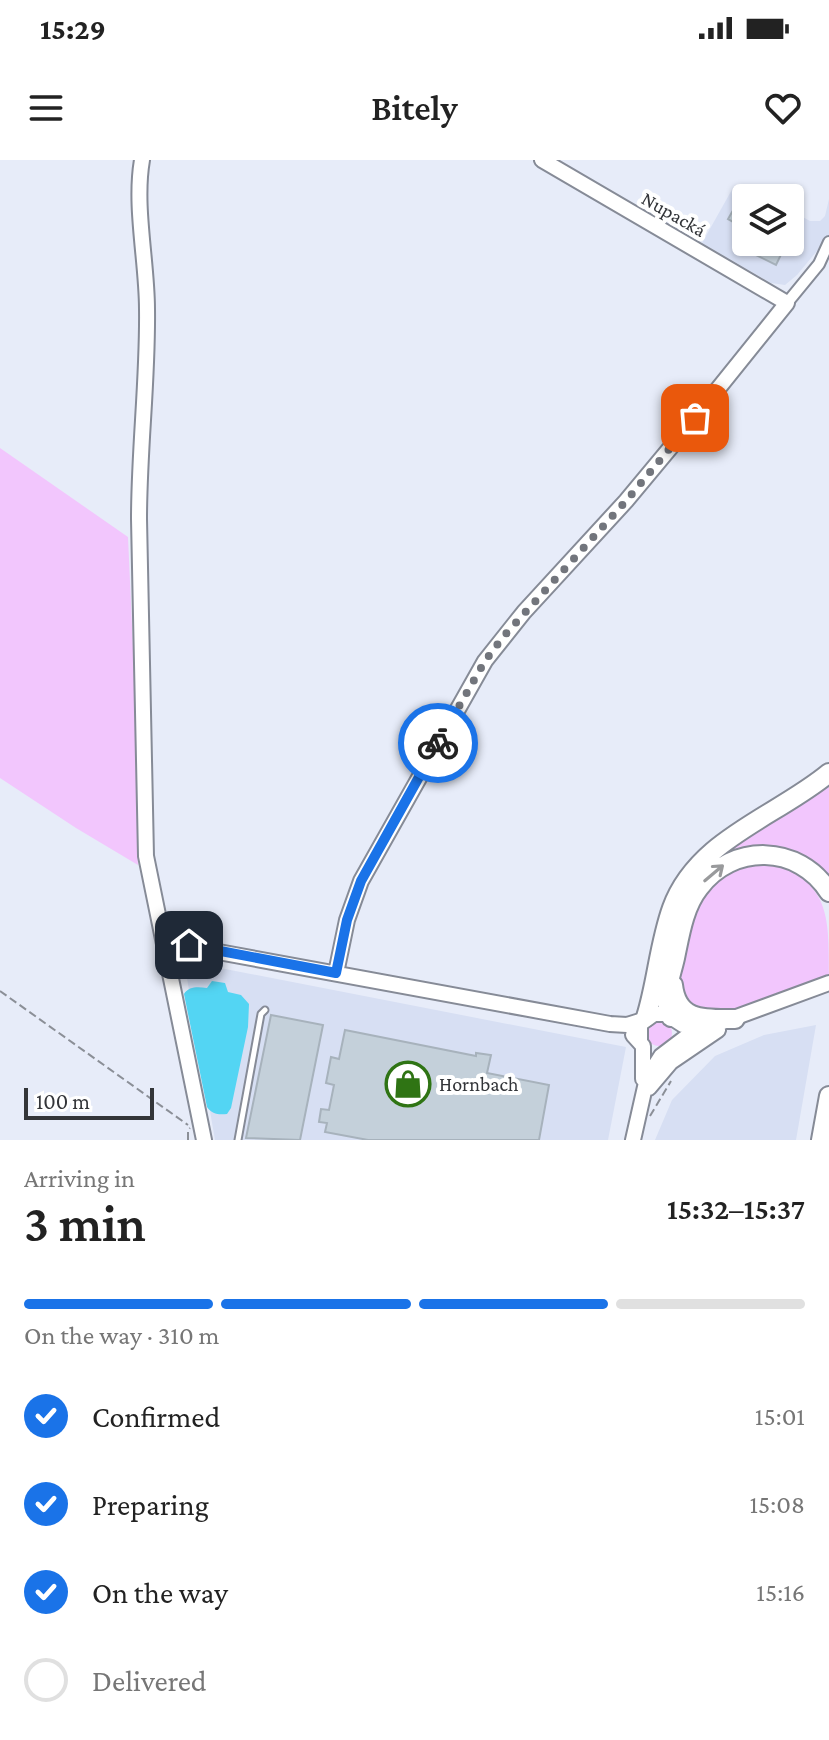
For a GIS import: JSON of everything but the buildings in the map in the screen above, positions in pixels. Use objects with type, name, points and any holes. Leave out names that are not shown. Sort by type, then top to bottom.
[{"type":"highway","points":[[645,1019],[667,926],[679,892],[689,876],[721,845],[829,773]]},
{"type":"highway","points":[[673,1019],[666,993],[690,902],[707,878],[727,863],[756,855],[785,857],[813,871],[829,892]]},
{"type":"highway","points":[[673,965],[674,995],[683,1010],[697,1018],[735,1019]]},
{"type":"highway","points":[[821,1140],[829,1096]]},
{"type":"street","points":[[142,160],[147,379],[139,519],[146,856],[204,1140]]},
{"type":"street","name":"Nupacká","points":[[546,161],[787,303]]},
{"type":"street","points":[[336,973],[347,920],[361,881],[485,661],[524,612],[646,477],[819,264],[829,242]]},
{"type":"street","points":[[164,942],[610,1024],[627,1025],[657,1013],[686,1026],[709,1026]]},
{"type":"street","points":[[633,1140],[654,1063],[688,1035],[829,983]]},
{"type":"street","points":[[642,1099],[639,1029],[645,1019]]},
{"type":"street","points":[[672,1049],[679,1035],[673,1019]]},
{"type":"street","points":[[642,1099],[671,1062],[735,1019]]},
{"type":"street","points":[[610,1024],[626,1030],[654,1053],[672,1049]]},
{"type":"lane","points":[[238,1140],[261,1014],[265,1010]]},
{"type":"path","points":[[0,991],[191,1127],[188,1140]]},
{"type":"path","points":[[647,1126],[677,1072]]},
{"type":"shaded area","points":[[732,190],[732,256],[804,256],[804,218],[820,221],[825,216],[829,199],[829,248],[821,246],[785,285],[771,283],[702,243]]},
{"type":"shaded area","points":[[0,448],[128,537],[141,826],[138,865],[0,778]]},
{"type":"shaded area","points":[[829,780],[829,879],[800,857],[709,867],[661,1008],[658,1008],[705,866]]},
{"type":"shaded area","points":[[773,862],[805,881],[822,904],[828,935],[829,975],[718,1015],[689,1009],[679,989],[677,972],[684,939],[699,905],[719,878],[730,870]]},
{"type":"shaded area","points":[[184,961],[626,1047],[608,1140],[215,1140]]},
{"type":"shaded area","points":[[659,1020],[668,1024],[672,1033],[668,1042],[659,1046],[650,1042],[646,1033],[650,1024]]},
{"type":"shaded area","points":[[816,1025],[796,1140],[655,1140],[672,1100],[715,1056],[764,1035]]},
{"type":"water","points":[[212,981],[225,983],[228,992],[241,995],[249,1004],[248,1027],[231,1108],[227,1114],[216,1114],[207,1107],[184,994],[191,988],[207,988]]},
{"type":"way so far","points":[[438,743],[485,661],[503,637],[626,501],[695,418]]},
{"type":"place","name":"Hornbach","points":[[408,1084]]},
{"type":"route","points":[[189,945],[336,973],[347,920],[361,881],[438,743]]}]
